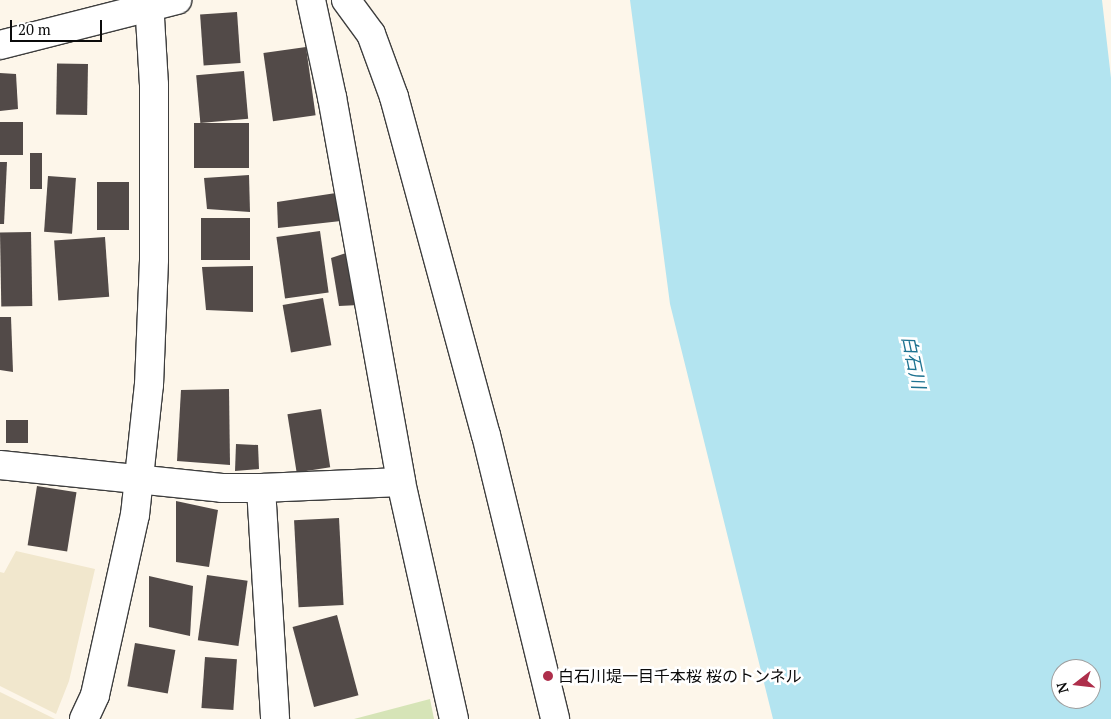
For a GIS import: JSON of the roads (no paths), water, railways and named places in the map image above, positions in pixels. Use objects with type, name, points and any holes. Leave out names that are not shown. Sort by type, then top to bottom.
[{"type":"street","points":[[0,45],[150,2],[177,0]]},
{"type":"street","points":[[311,0],[332,97],[401,482],[454,719]]},
{"type":"street","points":[[346,0],[371,34],[394,97],[486,435],[555,719]]},
{"type":"street","points":[[84,719],[95,695],[135,515],[149,385],[154,259],[154,85],[150,2]]},
{"type":"street","points":[[0,465],[186,485],[260,488],[401,482]]},
{"type":"street","points":[[260,488],[275,719]]},
{"type":"water","name":"白石川","points":[[630,0],[1102,0],[1111,78],[1111,719],[773,719],[670,304]]},
{"type":"place","name":"白石川堤一目千本桜 桜のトンネル","points":[[548,676]]}]
